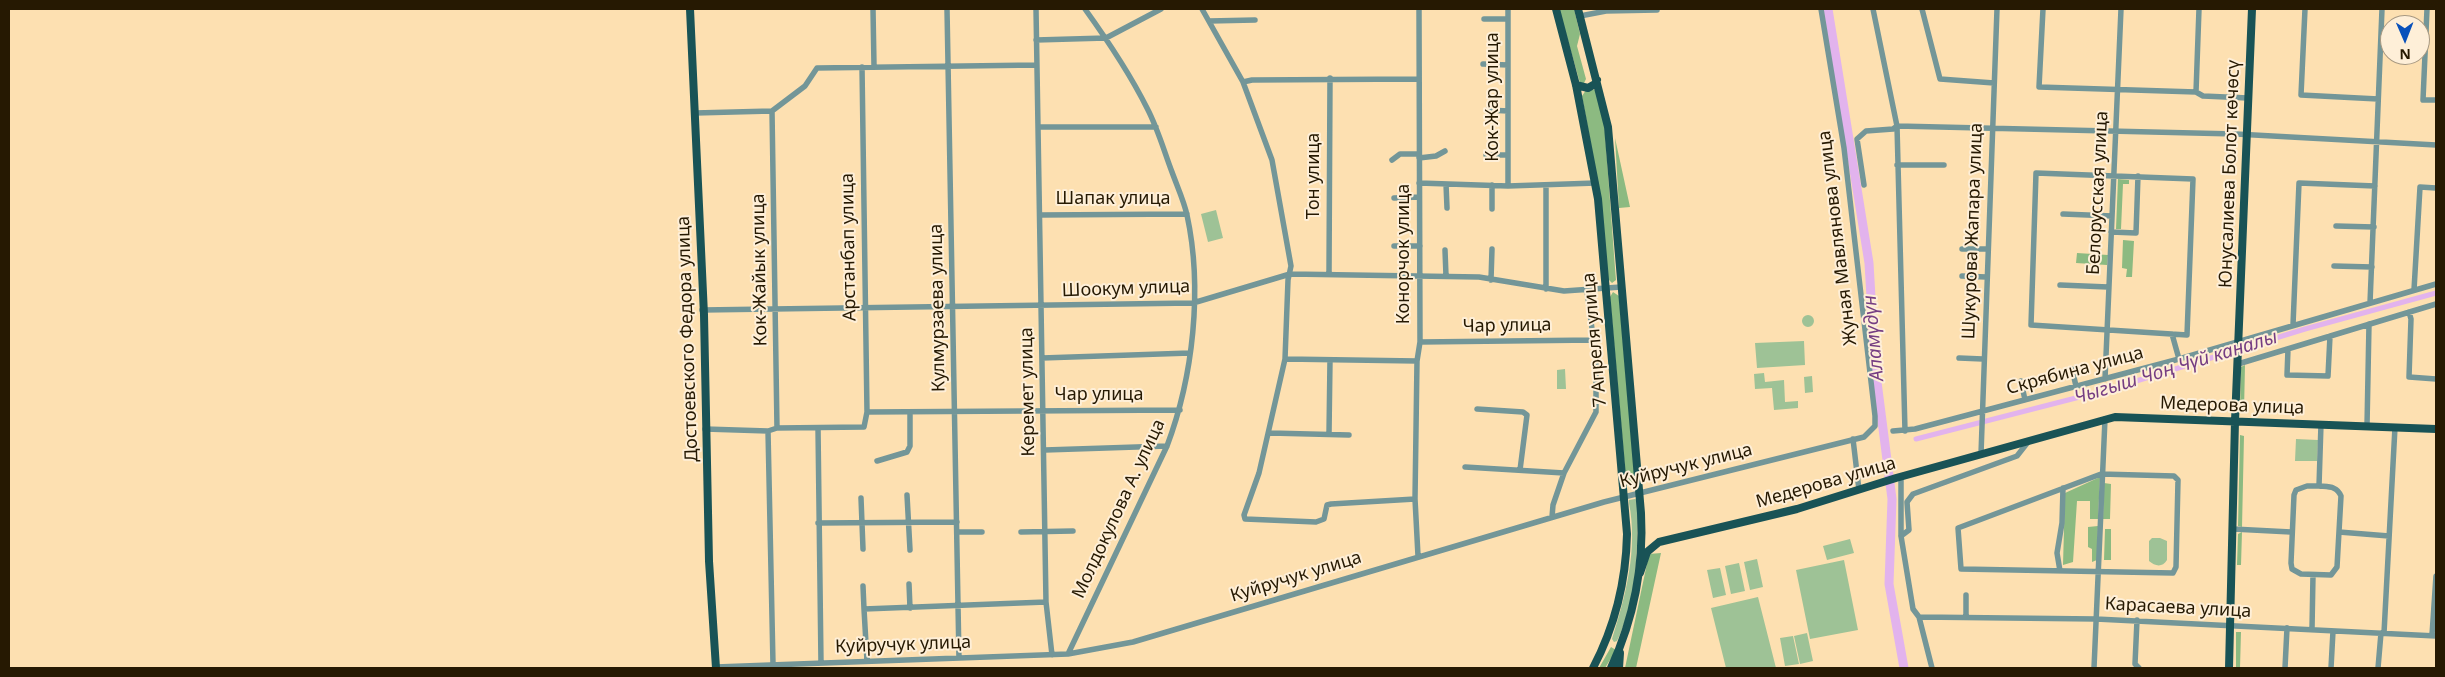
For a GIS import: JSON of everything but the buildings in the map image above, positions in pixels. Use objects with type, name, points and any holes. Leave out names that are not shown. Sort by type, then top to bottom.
[{"type":"main road","name":"Достоевского Федора улица","points":[[690,9],[702,310],[704,314],[705,429],[711,617],[716,668]]},
{"type":"main road","name":"7 Апреля улица","points":[[1556,9],[1576,85],[1596,183],[1626,517],[1627,551],[1624,580],[1606,642],[1593,668]]},
{"type":"main road","name":"Юнусалиева Болот көчөсү","points":[[2238,360],[2252,9]]},
{"type":"main road","name":"7 Апреля улица","points":[[1579,12],[1598,80],[1608,127],[1642,513],[1640,573],[1633,608],[1621,646],[1611,668]]},
{"type":"main road","points":[[1576,85],[1588,88],[1598,80]]},
{"type":"main road","points":[[2229,668],[2238,360]]},
{"type":"main road","name":"Медерова улица","points":[[1658,542],[1797,509],[1898,478],[2115,417],[2436,429]]},
{"type":"main road","points":[[1640,573],[1647,552],[1658,542],[1646,537],[1642,529]]},
{"type":"main road","points":[[1606,642],[1621,646],[1619,668]]},
{"type":"street","points":[[873,9],[874,66]]},
{"type":"street","name":"Кулмурзаева улица","points":[[947,9],[956,412],[956,607],[959,658]]},
{"type":"street","name":"Керемет улица","points":[[1036,9],[1045,450],[1046,602],[1052,655]]},
{"type":"street","name":"Молдокулова А. улица","points":[[1068,654],[1167,446],[1180,410],[1190,353],[1193,303],[1194,264],[1187,214],[1156,127],[1106,38],[1085,9]]},
{"type":"street","points":[[1036,40],[1106,38],[1161,9]]},
{"type":"street","points":[[1202,9],[1243,82],[1274,166],[1292,266],[1285,359],[1270,433],[1259,473],[1244,515],[1245,519],[1316,522],[1324,519],[1328,505],[1331,504],[1415,499]]},
{"type":"street","name":"Конорчок улица","points":[[1418,556],[1415,499],[1417,361],[1420,342],[1419,9]]},
{"type":"street","name":"Кок-Жар улица","points":[[1508,9],[1508,186]]},
{"type":"street","name":"Жуная Мавлянова улица","points":[[1821,9],[1844,148],[1876,421],[1871,432]]},
{"type":"street","points":[[1873,9],[1897,126],[1905,431]]},
{"type":"street","points":[[1922,9],[1940,79],[1994,83]]},
{"type":"street","name":"Шукурова Жапара улица","points":[[1981,454],[1996,9]]},
{"type":"street","points":[[2043,9],[2039,87],[2196,92],[2203,96],[2248,98]]},
{"type":"street","name":"Белорусская улица","points":[[2105,379],[2121,9]]},
{"type":"street","points":[[2196,92],[2199,9]]},
{"type":"street","points":[[2305,9],[2301,95],[2378,99]]},
{"type":"street","points":[[2370,303],[2382,9]]},
{"type":"street","points":[[2427,9],[2423,100],[2436,100]]},
{"type":"street","points":[[1579,12],[1657,10]]},
{"type":"street","points":[[1484,19],[1508,20]]},
{"type":"street","points":[[1209,21],[1255,20]]},
{"type":"street","points":[[1483,64],[1508,65]]},
{"type":"street","points":[[695,112],[772,111],[804,86],[816,68],[1037,65]]},
{"type":"street","name":"Арстанбап улица","points":[[818,428],[864,427],[867,412],[862,66]]},
{"type":"street","points":[[1243,82],[1252,80],[1330,78],[1419,79]]},
{"type":"street","name":"Тон улица","points":[[1329,274],[1330,78]]},
{"type":"street","points":[[1488,110],[1508,111]]},
{"type":"street","name":"Кок-Жайык улица","points":[[772,111],[777,428]]},
{"type":"street","points":[[1864,184],[1857,139],[1866,131],[1893,129],[1897,126],[2247,135],[2436,144]]},
{"type":"street","points":[[1038,127],[1156,127]]},
{"type":"street","points":[[1392,160],[1400,154],[1436,156],[1444,151]]},
{"type":"street","points":[[1486,155],[1508,155]]},
{"type":"street","points":[[1897,165],[1944,165]]},
{"type":"street","points":[[2036,173],[2138,176],[2193,179],[2187,335],[2030,325],[2036,173]]},
{"type":"street","points":[[2111,232],[2136,233],[2138,176]]},
{"type":"street","name":"Кок-Жар улица","points":[[1419,183],[1508,186],[1596,183]]},
{"type":"street","points":[[2293,325],[2299,183],[2375,186]]},
{"type":"street","points":[[1446,184],[1447,208]]},
{"type":"street","points":[[1492,185],[1492,209]]},
{"type":"street","points":[[1546,185],[1546,289]]},
{"type":"street","points":[[2414,290],[2420,187],[2436,188]]},
{"type":"street","points":[[1394,198],[1419,197]]},
{"type":"street","name":"Шапак улица","points":[[1040,214],[1187,214]]},
{"type":"street","points":[[2062,214],[2112,216]]},
{"type":"street","points":[[2336,226],[2374,227]]},
{"type":"street","points":[[1394,246],[1420,246]]},
{"type":"street","points":[[1491,280],[1492,249]]},
{"type":"street","points":[[1962,249],[1987,249]]},
{"type":"street","points":[[1445,250],[1446,276]]},
{"type":"street","points":[[2334,266],[2372,267]]},
{"type":"street","name":"Шоокум улица","points":[[702,310],[1193,303],[1290,274],[1446,276],[1491,280],[1546,289],[1587,290],[1621,287]]},
{"type":"street","points":[[1962,276],[1986,277]]},
{"type":"street","name":"Скрябина улица","points":[[1892,431],[1905,431],[2105,379],[2436,284]]},
{"type":"street","points":[[2060,285],[2108,287]]},
{"type":"street","points":[[1552,517],[1553,505],[1564,473],[1596,412],[1594,340],[1587,290]]},
{"type":"street","points":[[2238,360],[2288,349],[2436,304]]},
{"type":"street","points":[[2408,312],[2411,344],[2409,377],[2436,378]]},
{"type":"street","points":[[2367,426],[2369,324]]},
{"type":"street","points":[[2172,334],[2179,359]]},
{"type":"street","points":[[2288,349],[2287,375],[2328,376],[2330,336]]},
{"type":"street","name":"Чар улица","points":[[1420,342],[1594,340]]},
{"type":"street","points":[[1042,358],[1190,353]]},
{"type":"street","points":[[1959,358],[1984,359]]},
{"type":"street","points":[[1285,359],[1417,361]]},
{"type":"street","points":[[1329,434],[1330,360]]},
{"type":"street","points":[[2072,369],[2076,386]]},
{"type":"street","points":[[2021,381],[2025,400]]},
{"type":"street","name":"Чар улица","points":[[867,412],[956,412],[1044,409],[1180,410]]},
{"type":"street","points":[[1477,409],[1523,412],[1527,415],[1520,470]]},
{"type":"street","points":[[877,461],[907,452],[910,446],[910,412]]},
{"type":"street","points":[[2094,668],[2101,474],[2105,419]]},
{"type":"street","points":[[2318,486],[2321,424]]},
{"type":"street","points":[[2378,668],[2389,536],[2395,427]]},
{"type":"street","points":[[705,429],[768,431],[777,428],[818,428],[821,663]]},
{"type":"street","points":[[768,431],[773,664]]},
{"type":"street","name":"Куйручук улица","points":[[716,668],[773,664],[1052,655],[1068,654],[1133,642],[1552,517],[1639,493],[1864,437],[1871,432]]},
{"type":"street","points":[[1270,433],[1349,435]]},
{"type":"street","points":[[1853,439],[1860,490]]},
{"type":"street","name":"Медерова улица","points":[[1901,536],[1909,530],[1906,502],[1913,494],[2017,456],[2030,440]]},
{"type":"street","points":[[1045,450],[1167,446]]},
{"type":"street","points":[[1465,467],[1564,473]]},
{"type":"street","points":[[2101,474],[2174,476],[2179,487],[2176,567],[2173,572],[1961,569],[1958,528],[2063,488],[2101,474]]},
{"type":"street","points":[[1898,478],[1901,536],[1913,609],[1919,617],[1932,668]]},
{"type":"street","points":[[2318,486],[2333,487],[2339,491],[2341,496],[2337,567],[2334,573],[2302,574],[2292,569],[2291,532],[2296,490],[2300,487],[2318,486]]},
{"type":"street","points":[[2060,571],[2057,553],[2062,523],[2063,488]]},
{"type":"street","points":[[906,495],[910,550]]},
{"type":"street","points":[[861,498],[863,549]]},
{"type":"street","points":[[818,523],[957,522]]},
{"type":"street","points":[[2232,528],[2291,532]]},
{"type":"street","points":[[1021,532],[1073,531]]},
{"type":"street","points":[[957,532],[982,532]]},
{"type":"street","points":[[2339,532],[2389,536]]},
{"type":"street","points":[[2312,630],[2313,575]]},
{"type":"street","points":[[2434,636],[2436,576]]},
{"type":"street","points":[[909,584],[910,608]]},
{"type":"street","points":[[863,586],[867,661]]},
{"type":"street","points":[[1966,596],[1966,617]]},
{"type":"street","points":[[864,610],[1046,602]]},
{"type":"street","name":"Карасаева улица","points":[[1919,617],[2096,618],[2434,636]]},
{"type":"street","points":[[2137,620],[2135,664],[2139,668]]},
{"type":"street","points":[[2285,668],[2287,628]]},
{"type":"street","points":[[2331,668],[2333,630]]},
{"type":"green space","points":[[1559,9],[1574,9],[1580,34],[1577,46],[1586,79],[1583,85],[1580,83]]},
{"type":"green space","points":[[1586,90],[1596,90],[1604,120],[1616,280],[1612,283],[1608,279],[1600,194],[1582,96]]},
{"type":"green space","points":[[1615,138],[1630,207],[1619,208]]},
{"type":"green space","points":[[2118,179],[2129,180],[2129,184],[2123,184],[2121,229],[2116,229]]},
{"type":"green space","points":[[1216,210],[1223,238],[1208,242],[1201,214]]},
{"type":"green space","points":[[2123,240],[2134,241],[2132,277],[2126,277],[2127,269],[2122,268]]},
{"type":"green space","points":[[2077,253],[2108,255],[2107,265],[2076,263]]},
{"type":"green space","points":[[1613,292],[1619,296],[1635,480],[1633,486],[1629,486],[1626,481],[1610,297]]},
{"type":"green space","points":[[1808,315],[1814,321],[1808,327],[1802,321]]},
{"type":"green space","points":[[1804,341],[1805,365],[1757,368],[1755,343]]},
{"type":"green space","points":[[2245,365],[2244,411],[2240,410],[2241,367]]},
{"type":"green space","points":[[1565,369],[1566,389],[1557,389],[1557,370]]},
{"type":"green space","points":[[1764,373],[1765,382],[1784,380],[1785,402],[1798,401],[1798,408],[1774,410],[1772,388],[1755,389],[1754,374]]},
{"type":"green space","points":[[1812,376],[1813,392],[1805,393],[1804,377]]},
{"type":"green space","points":[[2240,435],[2244,436],[2242,527],[2238,526]]},
{"type":"green space","points":[[2296,439],[2318,440],[2317,461],[2295,461]]},
{"type":"green space","points":[[2100,477],[2098,519],[2090,519],[2090,501],[2077,501],[2073,562],[2063,565],[2065,493]]},
{"type":"green space","points":[[2104,483],[2111,484],[2110,519],[2103,519]]},
{"type":"green space","points":[[1629,500],[1637,500],[1637,554],[1633,590],[1624,624],[1617,641],[1614,642],[1612,639],[1626,589],[1631,555],[1632,537]]},
{"type":"green space","points":[[2098,526],[2097,560],[2092,562],[2092,549],[2088,547],[2088,527]]},
{"type":"green space","points":[[2105,529],[2111,529],[2111,560],[2104,560]]},
{"type":"green space","points":[[2242,532],[2241,565],[2237,565],[2238,534]]},
{"type":"green space","points":[[2152,538],[2160,538],[2167,541],[2167,560],[2161,565],[2156,565],[2149,561],[2149,541]]},
{"type":"green space","points":[[1850,539],[1854,553],[1827,560],[1823,546]]},
{"type":"green space","points":[[1661,553],[1636,668],[1625,668],[1649,554]]},
{"type":"green space","points":[[1757,559],[1763,587],[1750,590],[1744,562]]},
{"type":"green space","points":[[1844,560],[1858,630],[1810,639],[1796,570]]},
{"type":"green space","points":[[1739,563],[1745,591],[1731,594],[1725,566]]},
{"type":"green space","points":[[1720,568],[1726,595],[1713,598],[1707,570]]},
{"type":"green space","points":[[1758,597],[1776,668],[1726,668],[1711,608]]},
{"type":"green space","points":[[2236,632],[2241,632],[2240,668],[2236,668]]},
{"type":"green space","points":[[1807,633],[1813,661],[1800,664],[1794,636]]},
{"type":"green space","points":[[1793,636],[1799,664],[1785,666],[1780,638]]},
{"type":"green space","points":[[1611,647],[1616,650],[1605,668],[1599,668]]},
{"type":"waterway","name":"Аламүдүн","points":[[1828,9],[1869,263],[1875,366],[1892,499],[1889,584],[1904,668]]},
{"type":"waterway","name":"Чыгыш Чоң Чүй каналы","points":[[1916,439],[2107,390],[2305,329],[2436,293]]}]
